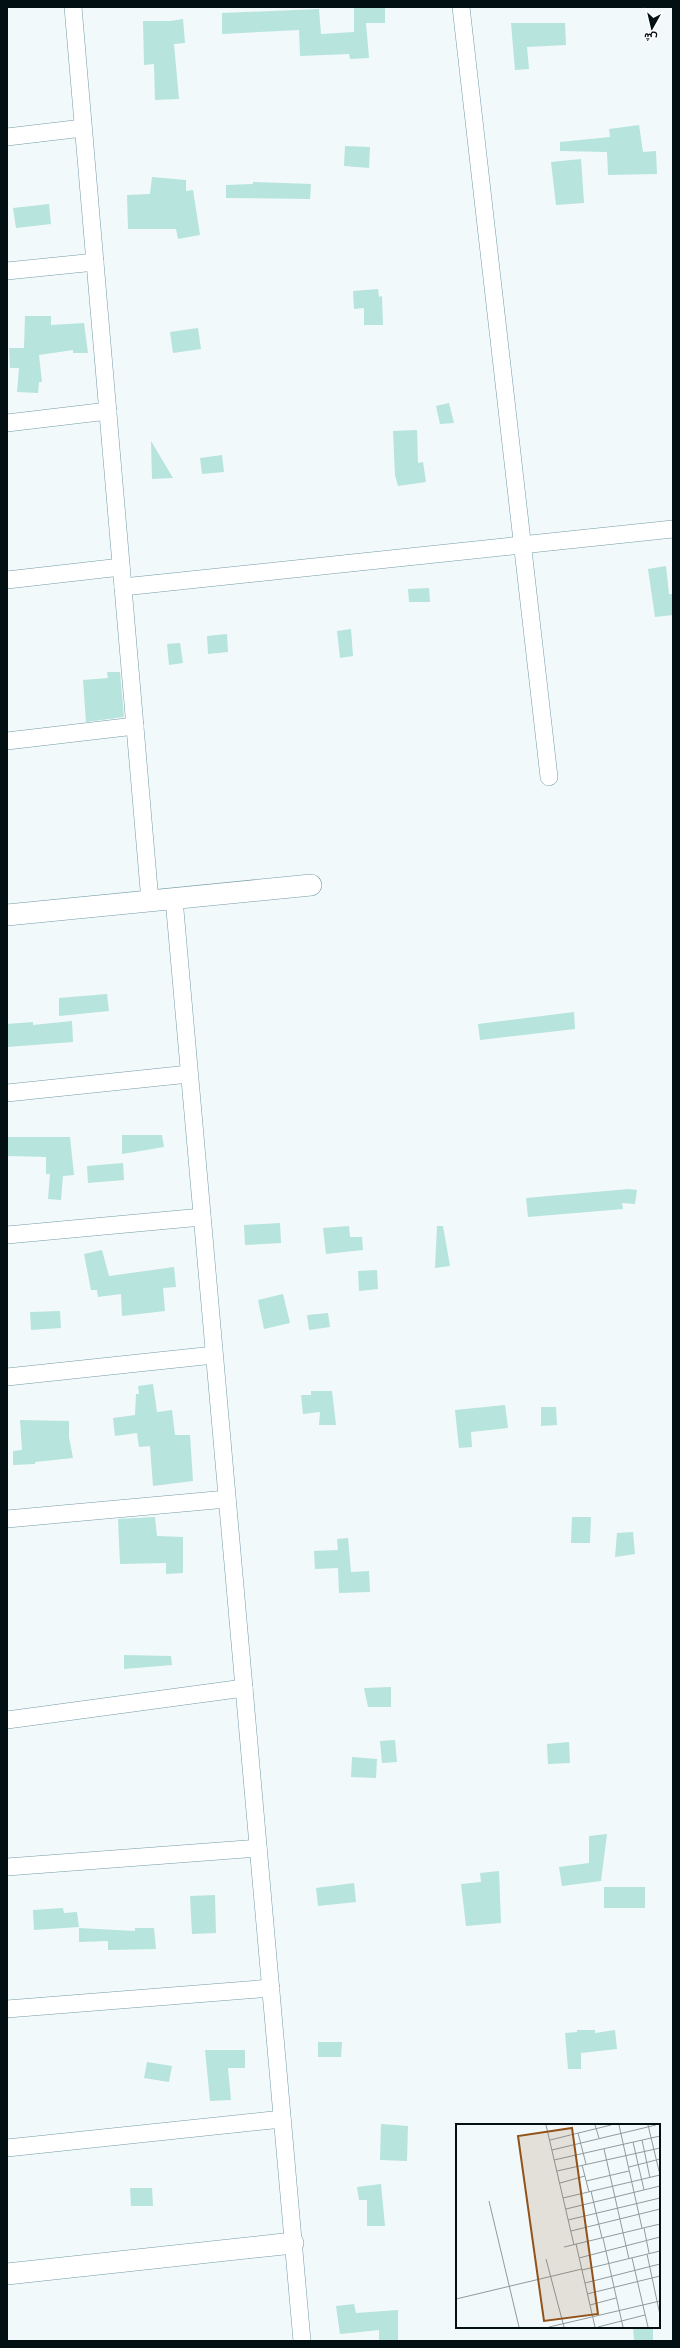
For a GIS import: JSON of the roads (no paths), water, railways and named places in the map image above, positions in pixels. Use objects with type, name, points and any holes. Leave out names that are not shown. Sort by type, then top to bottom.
[{"type":"street","points":[[73,7],[150,901]]},
{"type":"street","points":[[461,7],[549,777]]},
{"type":"street","points":[[7,137],[83,128]]},
{"type":"street","points":[[7,271],[95,262]]},
{"type":"street","points":[[7,423],[108,411]]},
{"type":"street","points":[[123,587],[673,529]]},
{"type":"street","points":[[7,580],[121,568]]},
{"type":"street","points":[[7,741],[135,726]]},
{"type":"street","points":[[7,915],[311,885]]},
{"type":"street","points":[[174,898],[302,2341]]},
{"type":"street","points":[[7,1093],[189,1074]]},
{"type":"street","points":[[7,1235],[202,1217]]},
{"type":"street","points":[[7,1377],[214,1355]]},
{"type":"street","points":[[7,1519],[227,1499]]},
{"type":"street","points":[[7,1720],[244,1688]]},
{"type":"street","points":[[7,1867],[258,1848]]},
{"type":"street","points":[[7,2008],[271,1988]]},
{"type":"street","points":[[7,2148],[282,2119]]},
{"type":"street","points":[[7,2274],[293,2243]]}]
